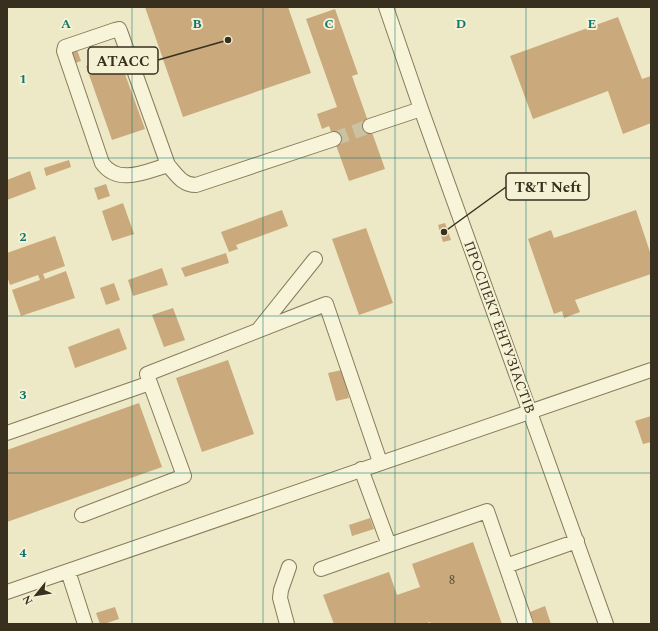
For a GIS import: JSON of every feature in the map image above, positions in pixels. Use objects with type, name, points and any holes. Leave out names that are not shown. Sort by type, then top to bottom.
[{"type":"street","name":"ПРОСПЕКТ ЕНТУЗІАСТІВ","points":[[386,7],[421,109],[606,624]]},
{"type":"street","points":[[168,165],[128,176],[112,173],[105,167],[64,51],[65,47],[119,29],[168,165],[180,179],[190,185],[196,185],[334,139]]},
{"type":"street","points":[[370,126],[421,109]]},
{"type":"street","points":[[258,330],[315,259]]},
{"type":"street","points":[[82,514],[184,476],[147,374],[326,304],[380,462]]},
{"type":"street","points":[[7,592],[380,462],[651,370]]},
{"type":"street","points":[[7,433],[150,383]]},
{"type":"street","points":[[361,469],[389,545]]},
{"type":"street","points":[[321,569],[487,511],[526,624]]},
{"type":"street","points":[[506,566],[577,541]]},
{"type":"street","points":[[287,624],[280,598],[281,590],[289,567]]},
{"type":"street","points":[[68,571],[85,624]]},
{"type":"building","points":[[145,7],[288,7],[311,73],[183,117]]},
{"type":"building","points":[[335,9],[358,74],[352,76],[385,169],[349,181],[329,126],[322,129],[317,114],[337,107],[306,19]]},
{"type":"building","points":[[618,17],[642,79],[651,76],[651,123],[623,134],[608,91],[533,119],[510,56]]},
{"type":"building","points":[[77,50],[81,61],[73,64],[69,53]]},
{"type":"building","points":[[118,55],[145,129],[112,140],[86,66]]},
{"type":"building","points":[[69,160],[71,167],[46,176],[44,168]]},
{"type":"building","points":[[30,171],[36,189],[7,200],[7,180]]},
{"type":"building","points":[[106,184],[110,196],[98,200],[94,188]]},
{"type":"building","points":[[123,203],[134,234],[112,241],[102,211]]},
{"type":"building","points":[[282,210],[288,226],[236,245],[238,249],[229,252],[221,232]]},
{"type":"building","points":[[636,210],[651,255],[651,274],[575,300],[580,312],[564,318],[562,311],[554,314],[528,239],[551,230],[554,238]]},
{"type":"building","points":[[445,223],[451,240],[443,242],[438,225]]},
{"type":"building","points":[[366,228],[393,303],[359,315],[332,239]]},
{"type":"building","points":[[55,236],[65,266],[43,274],[45,279],[66,271],[75,298],[21,316],[12,290],[40,280],[38,275],[10,285],[7,276],[7,253]]},
{"type":"building","points":[[226,253],[229,263],[185,277],[181,268]]},
{"type":"building","points":[[162,268],[168,285],[133,296],[128,280]]},
{"type":"building","points":[[114,283],[120,300],[106,305],[100,288]]},
{"type":"building","points":[[173,308],[185,340],[164,347],[152,315]]},
{"type":"building","points":[[119,328],[127,349],[75,368],[68,347]]},
{"type":"building","points":[[228,360],[254,434],[202,452],[176,378]]},
{"type":"building","points":[[342,370],[349,398],[336,401],[328,373]]},
{"type":"building","points":[[139,403],[162,467],[7,522],[7,450]]},
{"type":"building","points":[[651,416],[651,442],[643,444],[635,421]]},
{"type":"building","points":[[370,518],[374,529],[352,536],[349,525]]},
{"type":"building","points":[[473,542],[502,624],[431,624],[430,622],[425,624],[334,624],[323,595],[389,572],[397,595],[420,587],[412,564]]},
{"type":"building","points":[[545,606],[551,624],[535,624],[530,612]]},
{"type":"building","points":[[115,607],[119,619],[100,624],[96,613]]},
{"type":"tunnel","points":[[334,139],[370,126]]},
{"type":"place","name":"АТАСС","points":[[228,40]]},
{"type":"place","name":"T&T Neft","points":[[444,232]]}]
